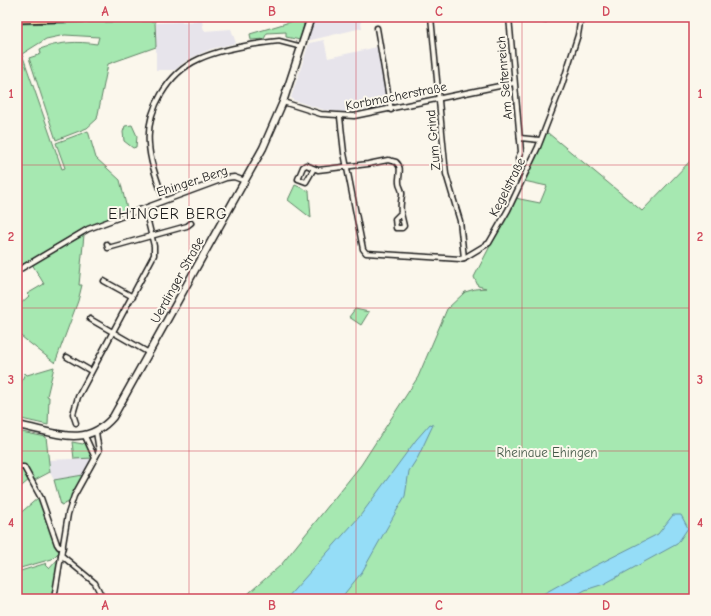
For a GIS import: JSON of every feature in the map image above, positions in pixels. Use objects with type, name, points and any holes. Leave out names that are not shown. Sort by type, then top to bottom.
[{"type":"main road","points":[[17,19],[90,17]]},
{"type":"main road","name":"Uerdinger Straße","points":[[96,432],[107,424],[117,411],[263,148],[283,102],[302,46],[309,19]]},
{"type":"main road","points":[[17,425],[68,436],[85,436],[96,432]]},
{"type":"street","name":"Zum Grind","points":[[431,17],[446,174],[460,221],[464,258]]},
{"type":"street","name":"Am Seltenreich","points":[[509,17],[521,152],[518,158],[519,166]]},
{"type":"street","name":"Kegelstraße","points":[[464,258],[489,243],[508,210],[538,147],[562,85],[578,35],[581,17]]},
{"type":"street","points":[[377,28],[391,110]]},
{"type":"street","points":[[164,200],[152,165],[148,141],[152,113],[162,91],[172,79],[197,60],[226,50],[270,42],[302,46]]},
{"type":"street","name":"Korbmacherstraße","points":[[283,102],[321,114],[340,117],[391,110],[514,83]]},
{"type":"street","points":[[340,117],[346,166],[363,250],[366,253],[464,258]]},
{"type":"street","name":"Am Seltenreich","points":[[520,138],[540,140]]},
{"type":"street","points":[[313,170],[372,164],[388,160],[398,163],[400,178],[398,182],[402,194],[400,202],[401,213]]},
{"type":"street","name":"Ehinger Berg","points":[[17,271],[88,229],[226,178],[234,177],[245,181]]},
{"type":"street","points":[[76,423],[73,414],[74,404],[133,297],[154,255],[152,236],[145,209]]},
{"type":"street","points":[[107,244],[108,248],[188,226],[191,223]]},
{"type":"street","points":[[104,281],[133,297]]},
{"type":"street","points":[[90,319],[149,353]]},
{"type":"street","points":[[67,357],[92,371]]},
{"type":"street","points":[[54,599],[68,514],[74,496],[99,451],[96,432]]},
{"type":"street","points":[[85,436],[95,458]]},
{"type":"street","points":[[17,467],[24,467],[41,498],[57,544],[59,547],[63,547]]},
{"type":"street","points":[[62,555],[95,583],[103,599]]},
{"type":"shaded area","points":[[315,17],[360,17],[362,28],[307,41]]},
{"type":"shaded area","points":[[202,21],[204,31],[231,29],[236,43],[211,49],[187,60],[175,70],[156,70],[156,23]]},
{"type":"shaded area","points":[[324,40],[328,58],[377,47],[387,103],[385,107],[343,112],[324,110],[293,100],[291,97],[309,43]]},
{"type":"shaded area","points":[[93,458],[83,475],[54,480],[47,460]]},
{"type":"green space","points":[[303,18],[304,25],[300,40],[286,37],[286,32],[267,33],[264,39],[251,40],[250,34]]},
{"type":"green space","points":[[155,21],[156,47],[108,64],[97,119],[87,128],[56,140],[29,58],[41,54],[40,49],[54,45],[75,42],[97,44],[99,37],[65,35],[46,39],[22,54],[62,169],[65,168],[56,143],[88,131],[96,158],[120,180],[128,213],[81,230],[17,268],[17,49],[20,48],[17,40],[17,24]]},
{"type":"green space","points":[[132,125],[137,136],[136,147],[133,148],[124,141],[123,132],[125,126]]},
{"type":"green space","name":"Rheinaue Ehingen","points":[[548,133],[642,211],[694,157],[694,599],[242,599],[281,565],[361,465],[418,377],[447,309],[465,292],[486,288],[478,286],[474,277],[515,198],[540,203],[547,186],[524,181],[544,136]]},
{"type":"green space","points":[[295,185],[309,191],[311,218],[288,200]]},
{"type":"green space","points":[[84,235],[79,285],[82,285],[78,301],[55,363],[17,333],[17,307],[29,296],[27,294],[44,284],[32,264]]},
{"type":"green space","points":[[355,309],[369,312],[361,325],[349,317]]},
{"type":"green space","points":[[54,367],[47,396],[49,397],[48,425],[17,418],[17,392],[25,373],[27,375]]},
{"type":"green space","points":[[17,431],[46,437],[50,472],[33,481],[24,465],[21,465],[17,459]]},
{"type":"green space","points":[[72,442],[83,444],[85,442],[93,458],[74,459]]},
{"type":"green space","points":[[23,469],[29,480],[17,490],[17,474]]},
{"type":"green space","points":[[83,475],[70,502],[61,505],[54,480]]},
{"type":"green space","points":[[39,497],[59,552],[52,559],[17,569],[17,516]]},
{"type":"green space","points":[[58,559],[53,599],[17,599],[17,572],[47,563],[45,565],[49,569]]},
{"type":"water","points":[[430,424],[433,425],[418,457],[409,471],[405,496],[362,572],[341,598],[286,599],[360,516],[416,440]]},
{"type":"water","points":[[673,515],[681,515],[688,528],[677,544],[604,584],[585,590],[569,599],[534,599],[579,574],[658,534]]},
{"type":"district","name":"EHINGER BERG","points":[[168,214]]}]
